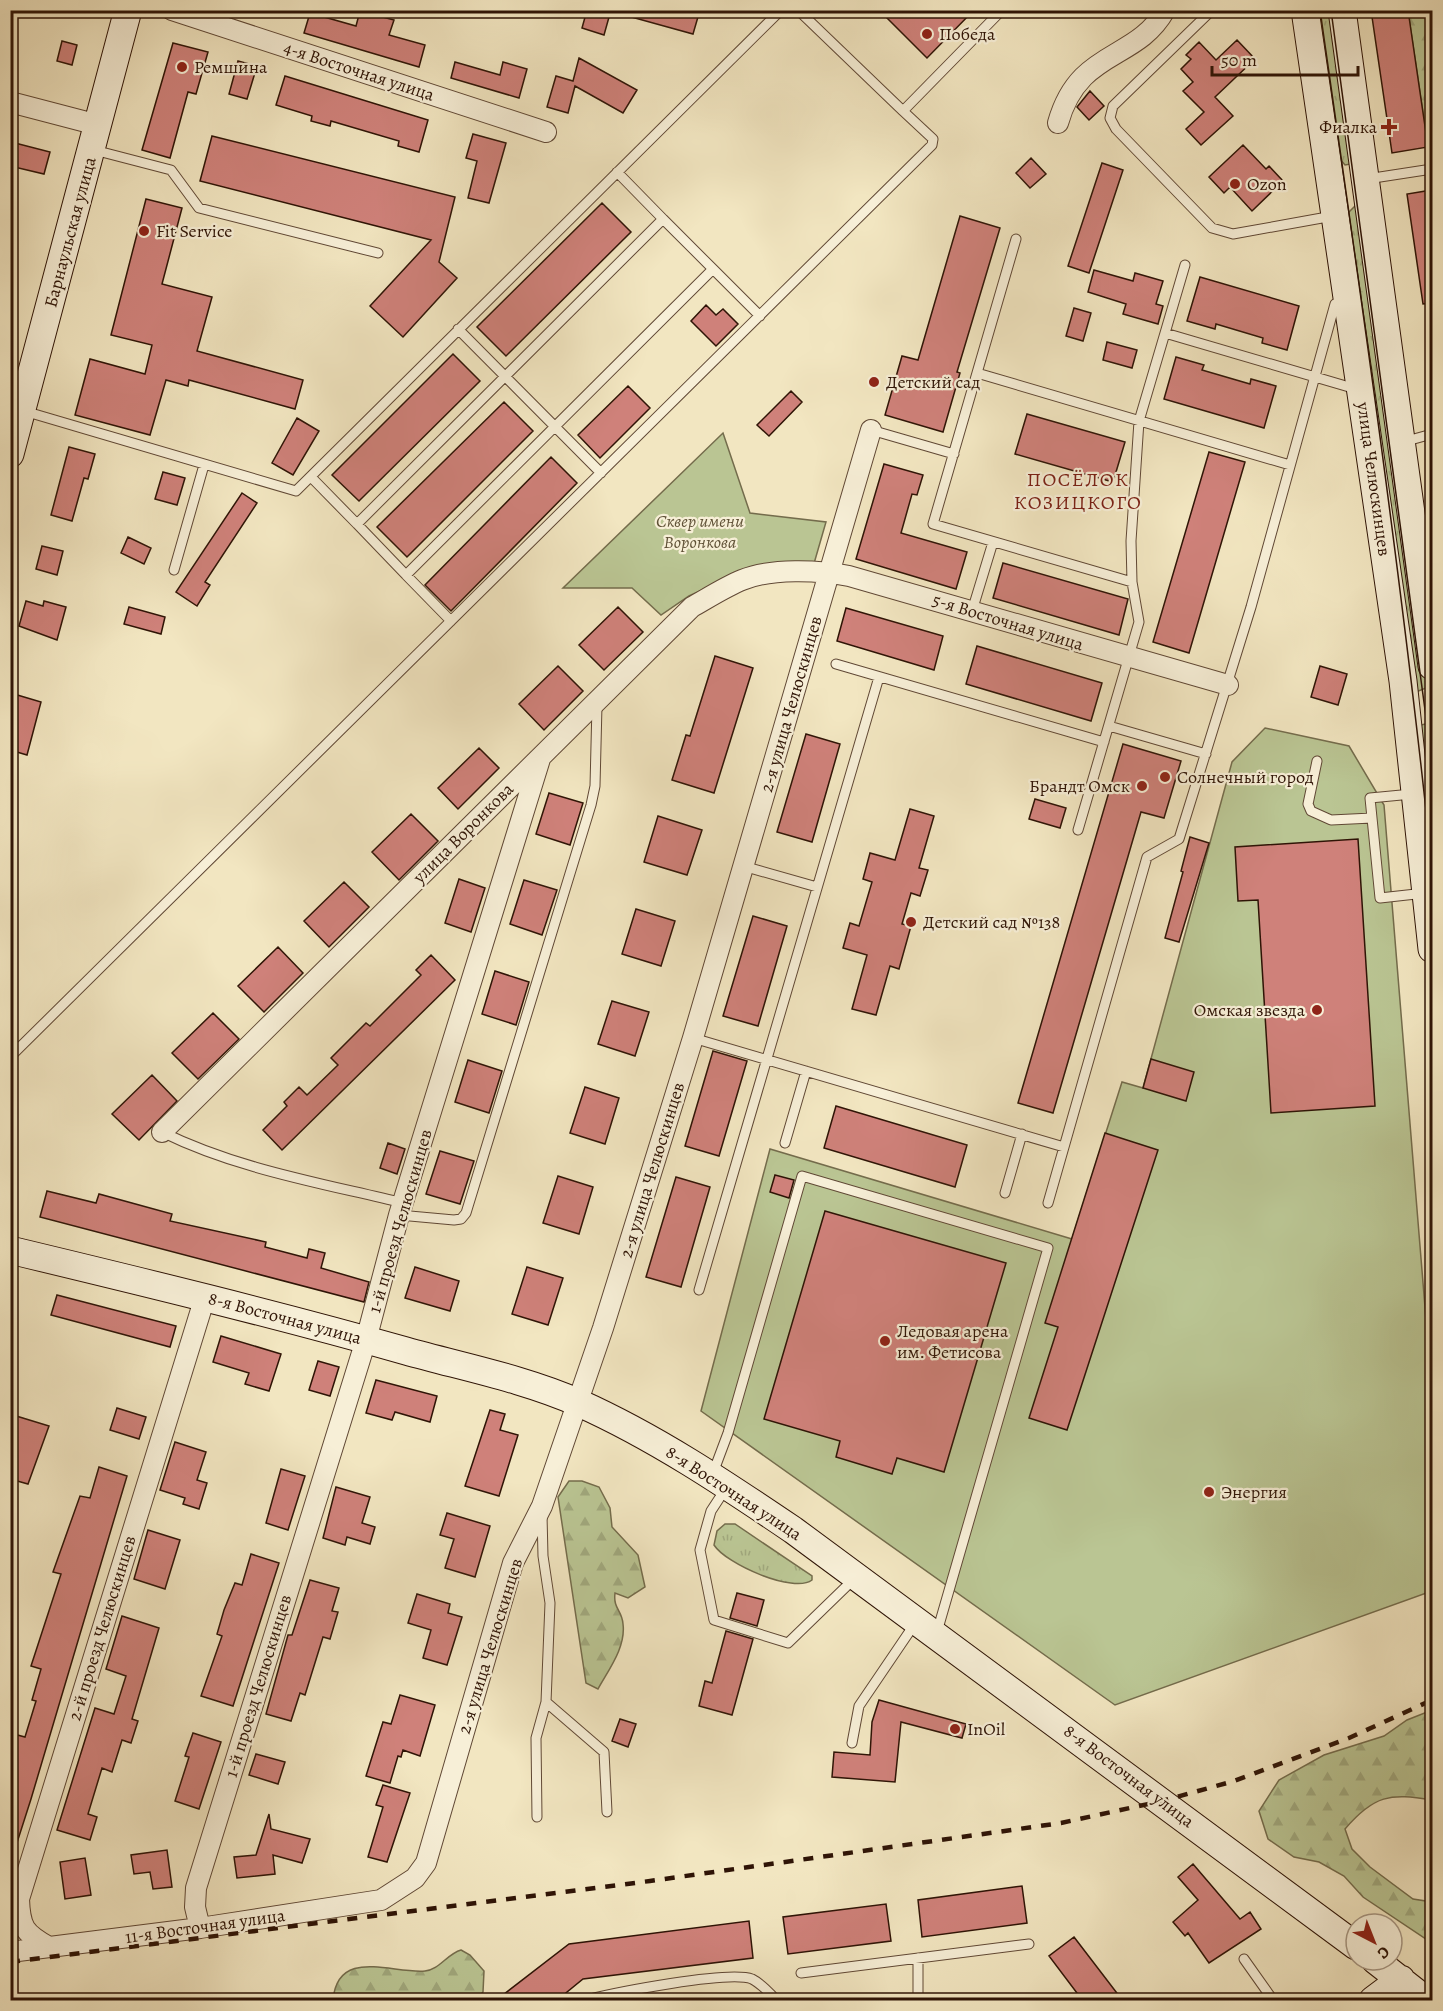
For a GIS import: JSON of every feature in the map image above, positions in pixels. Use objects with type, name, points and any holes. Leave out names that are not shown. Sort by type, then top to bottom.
[{"type":"main road","name":"Барнаульская улица","points":[[10,454],[20,393],[95,137],[128,10]]},
{"type":"main road","name":"улица Челюскинцев","points":[[1305,10],[1349,302],[1417,793],[1432,949]]},
{"type":"main road","name":"улица Челюскинцев","points":[[1342,10],[1432,666]]},
{"type":"main road","points":[[1332,184],[1365,179]]},
{"type":"main road","name":"8-я Восточная улица","points":[[10,1250],[205,1297],[538,1388],[578,1403],[651,1440],[720,1481],[857,1576],[1344,1937]]},
{"type":"main road","points":[[1391,1972],[1426,2001]]},
{"type":"main road","points":[[1372,2001],[1401,1979]]},
{"type":"street","name":"4-я Восточная улица","points":[[172,10],[546,132]]},
{"type":"street","points":[[1058,123],[1064,104],[1076,84],[1095,65],[1145,35],[1165,10]]},
{"type":"street","points":[[10,102],[95,137]]},
{"type":"street","name":"2-я улица Челюскинцев","points":[[397,1892],[415,1878],[426,1863],[513,1563],[542,1506],[578,1403],[693,1038],[871,430]]},
{"type":"street","name":"5-я Восточная улица","points":[[786,572],[830,572],[972,610],[1129,658],[1228,685]]},
{"type":"street","name":"улица Воронкова","points":[[162,1131],[692,607],[743,579],[786,572]]},
{"type":"street","name":"1-й проезд Челюскинцев","points":[[200,1928],[195,1907],[196,1888],[366,1340],[401,1209],[541,755]]},
{"type":"street","name":"2-й проезд Челюскинцев","points":[[49,1947],[32,1937],[19,1922],[19,1899],[205,1297]]},
{"type":"street","name":"11-я Восточная улица","points":[[10,1952],[200,1928],[381,1900],[397,1892]]},
{"type":"lane","points":[[20,393],[204,465],[290,491],[302,487],[458,329],[781,10]]},
{"type":"lane","points":[[10,1057],[932,146],[933,139],[798,10]]},
{"type":"lane","points":[[903,111],[1002,10]]},
{"type":"lane","points":[[1212,10],[1113,106],[1110,118],[1116,129],[1212,228],[1233,234],[1336,216]]},
{"type":"lane","points":[[95,137],[171,170],[199,208],[378,253]]},
{"type":"lane","points":[[1365,179],[1432,169]]},
{"type":"lane","points":[[617,172],[760,316]]},
{"type":"lane","points":[[357,524],[663,219]]},
{"type":"lane","points":[[1016,239],[933,524],[1132,582]]},
{"type":"lane","points":[[1078,830],[1139,622],[1132,582],[1131,541],[1139,421],[1185,265]]},
{"type":"lane","points":[[406,574],[713,269]]},
{"type":"lane","points":[[1048,1203],[1147,857],[1179,839],[1228,685],[1335,304],[1349,302]]},
{"type":"lane","points":[[458,329],[601,473]]},
{"type":"lane","points":[[1165,333],[1361,390]]},
{"type":"lane","points":[[977,373],[1290,465]]},
{"type":"lane","points":[[871,430],[954,454]]},
{"type":"lane","points":[[1402,442],[1432,434]]},
{"type":"lane","points":[[174,570],[204,465]]},
{"type":"lane","points":[[311,477],[451,621]]},
{"type":"lane","points":[[972,610],[993,542]]},
{"type":"lane","points":[[836,664],[1104,742]]},
{"type":"lane","points":[[699,1290],[879,676]]},
{"type":"lane","points":[[162,1131],[196,1148],[254,1167],[401,1209],[454,1220],[462,1219],[466,1213],[591,805],[595,786],[597,701]]},
{"type":"lane","points":[[1109,726],[1206,754]]},
{"type":"lane","points":[[1317,761],[1308,804],[1311,811],[1331,820],[1372,818]]},
{"type":"lane","points":[[1417,793],[1370,798],[1380,898],[1427,893]]},
{"type":"lane","points":[[743,866],[817,887]]},
{"type":"lane","points":[[693,1038],[1064,1147]]},
{"type":"lane","points":[[785,1143],[806,1071]]},
{"type":"lane","points":[[1005,1192],[1022,1134]]},
{"type":"lane","points":[[852,1743],[859,1706],[927,1627],[1048,1248],[802,1176],[728,1433],[720,1481],[700,1550],[714,1620],[789,1643],[857,1576]]},
{"type":"lane","points":[[537,1818],[536,1738],[546,1702],[550,1603],[543,1556],[542,1506]]},
{"type":"lane","points":[[546,1702],[604,1752],[607,1812]]},
{"type":"lane","points":[[801,1973],[1029,1944]]},
{"type":"lane","points":[[918,1958],[918,2001]]},
{"type":"lane","points":[[1244,1959],[1273,2001]]},
{"type":"lane","points":[[586,2001],[614,1993],[731,1976],[752,1979],[776,2001]]},
{"type":"green space","points":[[1317,11],[1334,11],[1351,164],[1345,165],[1340,159]]},
{"type":"green space","points":[[1408,11],[1432,11],[1432,148],[1428,147]]},
{"type":"green space","points":[[1355,206],[1361,211],[1426,682],[1426,688],[1416,692],[1348,213]]},
{"type":"green space","name":"Сквер имени Воронкова","points":[[723,433],[750,513],[826,522],[813,567],[741,572],[689,596],[661,615],[632,588],[563,588]]},
{"type":"green space","points":[[1425,724],[1431,728],[1432,737],[1432,880],[1421,725]]},
{"type":"green space","points":[[1265,728],[1349,746],[1384,805],[1432,1393],[1432,1591],[1115,1705],[701,1411],[770,1149],[1072,1239],[1122,1082],[1143,1088],[1232,762]]},
{"type":"green space","points":[[569,1481],[582,1481],[599,1487],[610,1508],[612,1527],[638,1555],[645,1587],[628,1598],[615,1593],[615,1603],[623,1624],[622,1641],[616,1658],[598,1689],[586,1683],[558,1497]]},
{"type":"green space","points":[[725,1524],[735,1524],[812,1576],[812,1580],[791,1583],[776,1580],[746,1568],[721,1553],[714,1545],[717,1531]]},
{"type":"green space","points":[[1432,1710],[1432,1800],[1405,1797],[1384,1799],[1365,1809],[1345,1829],[1352,1849],[1370,1867],[1413,1899],[1432,1902],[1432,1943],[1404,1924],[1404,1912],[1386,1912],[1363,1897],[1344,1876],[1319,1862],[1294,1857],[1268,1839],[1259,1811],[1279,1780],[1324,1755],[1384,1736],[1407,1720]]},
{"type":"green space","points":[[461,1950],[470,1955],[484,1971],[483,1992],[476,2000],[333,2000],[337,1984],[345,1974],[356,1968],[425,1971],[435,1968]]},
{"type":"building","points":[[587,10],[611,10],[604,35],[582,28]]},
{"type":"building","points":[[625,10],[700,10],[693,34],[624,15]]},
{"type":"building","name":"Победа","points":[[879,10],[974,10],[927,58]]},
{"type":"building","points":[[1371,10],[1408,10],[1428,147],[1392,153]]},
{"type":"building","points":[[360,11],[394,20],[389,35],[425,45],[419,67],[304,33],[310,13],[356,26]]},
{"type":"building","points":[[1237,40],[1255,59],[1215,97],[1233,116],[1201,145],[1186,129],[1204,112],[1183,91],[1193,82],[1181,69],[1191,59],[1186,55],[1199,42],[1216,60]]},
{"type":"building","points":[[62,41],[77,45],[72,65],[57,61]]},
{"type":"building","points":[[173,43],[208,52],[196,94],[188,92],[170,158],[142,150]]},
{"type":"building","points":[[579,58],[637,90],[623,113],[575,86],[568,113],[547,107],[556,76],[573,81]]},
{"type":"building","points":[[238,61],[257,66],[247,99],[229,94]]},
{"type":"building","points":[[455,62],[500,75],[503,62],[527,69],[519,98],[451,78]]},
{"type":"building","points":[[285,76],[428,120],[419,152],[398,146],[399,141],[331,121],[330,126],[311,121],[312,116],[276,105]]},
{"type":"building","points":[[1090,91],[1104,106],[1089,120],[1077,107]]},
{"type":"building","points":[[473,134],[506,143],[489,203],[468,198],[477,161],[466,158]]},
{"type":"building","points":[[212,136],[455,197],[439,262],[457,278],[403,337],[370,306],[431,240],[200,181]]},
{"type":"building","points":[[15,143],[50,152],[44,174],[10,166]]},
{"type":"building","points":[[1243,145],[1266,169],[1269,166],[1283,181],[1252,211],[1230,187],[1224,193],[1209,177]]},
{"type":"building","points":[[1031,158],[1046,174],[1030,188],[1016,173]]},
{"type":"building","points":[[1102,163],[1123,170],[1089,273],[1068,266]]},
{"type":"building","points":[[1432,190],[1432,303],[1423,304],[1407,194]]},
{"type":"building","points":[[146,199],[182,208],[162,284],[212,297],[197,351],[303,380],[295,409],[189,380],[188,386],[166,380],[150,435],[75,415],[90,359],[145,374],[152,345],[111,335]]},
{"type":"building","points":[[602,203],[631,232],[506,356],[477,327]]},
{"type":"building","points":[[960,216],[1000,228],[957,372],[960,373],[943,432],[885,415],[902,356],[918,360]]},
{"type":"building","points":[[1094,270],[1133,281],[1135,273],[1163,281],[1156,304],[1163,306],[1158,324],[1123,314],[1126,304],[1088,292]]},
{"type":"building","points":[[1200,277],[1299,306],[1287,350],[1262,343],[1263,338],[1216,324],[1215,329],[1187,321]]},
{"type":"building","points":[[706,305],[716,315],[723,309],[738,324],[716,346],[691,321]]},
{"type":"building","points":[[1074,308],[1091,313],[1083,341],[1066,336]]},
{"type":"building","points":[[1107,342],[1137,350],[1132,368],[1103,360]]},
{"type":"building","points":[[453,354],[480,381],[359,501],[332,475]]},
{"type":"building","points":[[1176,357],[1204,365],[1202,370],[1250,384],[1251,379],[1276,386],[1264,428],[1164,399]]},
{"type":"building","points":[[628,386],[650,408],[600,458],[578,435]]},
{"type":"building","points":[[791,391],[802,402],[769,436],[757,425]]},
{"type":"building","points":[[504,402],[533,431],[407,557],[377,527]]},
{"type":"building","points":[[1027,414],[1125,442],[1113,482],[1015,454]]},
{"type":"building","points":[[297,418],[319,431],[293,475],[272,463]]},
{"type":"building","points":[[69,447],[95,454],[88,479],[84,478],[72,521],[51,515]]},
{"type":"building","points":[[1209,452],[1245,462],[1189,653],[1153,642]]},
{"type":"building","points":[[551,457],[577,483],[451,611],[425,585]]},
{"type":"building","points":[[884,464],[923,475],[917,495],[912,494],[901,533],[967,552],[956,589],[856,559]]},
{"type":"building","points":[[163,472],[185,478],[177,505],[155,499]]},
{"type":"building","points":[[242,493],[257,503],[205,582],[210,585],[197,606],[176,592]]},
{"type":"building","points":[[128,537],[151,548],[144,564],[121,553]]},
{"type":"building","points":[[42,546],[63,551],[57,575],[36,569]]},
{"type":"building","points":[[1003,563],[1128,599],[1119,635],[993,598]]},
{"type":"building","points":[[26,601],[43,606],[44,601],[66,607],[57,640],[19,626]]},
{"type":"building","points":[[129,607],[165,617],[161,634],[124,624]]},
{"type":"building","points":[[618,607],[643,632],[604,670],[579,645]]},
{"type":"building","points":[[846,608],[943,636],[934,670],[837,641]]},
{"type":"building","points":[[977,646],[1102,683],[1091,721],[966,684]]},
{"type":"building","points":[[715,656],[753,668],[714,793],[672,780],[686,735],[690,736]]},
{"type":"building","points":[[558,666],[583,691],[544,730],[519,704]]},
{"type":"building","points":[[1320,666],[1347,674],[1338,705],[1311,697]]},
{"type":"building","points":[[14,694],[41,702],[27,755],[10,750],[10,707]]},
{"type":"building","points":[[806,734],[840,744],[812,842],[777,832]]},
{"type":"building","points":[[1123,744],[1181,761],[1164,818],[1141,812],[1053,1113],[1018,1103]]},
{"type":"building","points":[[479,748],[499,768],[458,809],[438,788]]},
{"type":"building","points":[[549,793],[583,803],[570,845],[536,834]]},
{"type":"building","points":[[1035,799],[1066,808],[1060,828],[1029,819]]},
{"type":"building","points":[[910,809],[934,816],[919,868],[928,870],[920,896],[911,893],[902,924],[911,926],[899,969],[890,966],[876,1015],[852,1009],[867,955],[843,948],[850,923],[859,926],[872,882],[863,879],[870,853],[895,860]]},
{"type":"building","points":[[411,814],[438,841],[399,880],[372,852]]},
{"type":"building","points":[[658,816],[702,830],[687,875],[644,862]]},
{"type":"building","points":[[1190,837],[1209,843],[1179,942],[1165,938]]},
{"type":"building","name":"Омская звезда","points":[[1358,839],[1375,1106],[1271,1113],[1258,900],[1238,901],[1235,847]]},
{"type":"building","points":[[459,879],[485,888],[471,932],[445,923]]},
{"type":"building","points":[[524,880],[557,890],[542,935],[510,924]]},
{"type":"building","points":[[344,882],[369,907],[329,947],[304,921]]},
{"type":"building","points":[[636,909],[675,921],[661,966],[622,954]]},
{"type":"building","points":[[753,916],[787,926],[758,1026],[723,1016]]},
{"type":"building","points":[[278,947],[303,973],[264,1012],[238,986]]},
{"type":"building","points":[[431,955],[455,980],[282,1150],[263,1130],[287,1106],[284,1102],[299,1087],[307,1095],[338,1065],[331,1058],[366,1023],[370,1026],[421,975],[416,970]]},
{"type":"building","points":[[495,971],[529,982],[516,1025],[482,1014]]},
{"type":"building","points":[[612,1001],[649,1012],[635,1056],[598,1044]]},
{"type":"building","points":[[213,1013],[239,1039],[198,1079],[172,1053]]},
{"type":"building","points":[[713,1051],[747,1061],[719,1156],[685,1146]]},
{"type":"building","points":[[1151,1059],[1194,1072],[1186,1101],[1143,1088]]},
{"type":"building","points":[[468,1060],[502,1071],[489,1113],[455,1102]]},
{"type":"building","points":[[152,1075],[177,1101],[139,1140],[112,1114]]},
{"type":"building","points":[[585,1087],[619,1098],[605,1144],[570,1133]]},
{"type":"building","points":[[836,1106],[967,1145],[955,1187],[824,1148]]},
{"type":"building","points":[[1105,1133],[1158,1150],[1067,1430],[1029,1418],[1058,1327],[1045,1323]]},
{"type":"building","points":[[388,1143],[405,1149],[397,1174],[380,1168]]},
{"type":"building","points":[[440,1151],[474,1161],[460,1204],[426,1194]]},
{"type":"building","points":[[775,1175],[794,1180],[789,1198],[770,1192]]},
{"type":"building","points":[[558,1176],[593,1187],[579,1234],[543,1223]]},
{"type":"building","points":[[676,1177],[710,1187],[681,1287],[646,1277]]},
{"type":"building","points":[[47,1191],[96,1203],[99,1194],[172,1214],[170,1221],[266,1242],[265,1247],[307,1258],[309,1249],[325,1253],[321,1268],[369,1282],[364,1302],[40,1217]]},
{"type":"building","name":"Ледовая арена им. Фетисова","points":[[825,1211],[1006,1263],[944,1472],[897,1458],[892,1474],[836,1457],[840,1441],[764,1419]]},
{"type":"building","points":[[415,1267],[459,1281],[450,1311],[405,1298]]},
{"type":"building","points":[[527,1267],[563,1278],[548,1325],[512,1314]]},
{"type":"building","points":[[57,1295],[176,1326],[170,1347],[51,1315]]},
{"type":"building","points":[[221,1336],[281,1354],[269,1391],[245,1384],[249,1373],[213,1362]]},
{"type":"building","points":[[318,1361],[339,1367],[330,1396],[309,1390]]},
{"type":"building","points":[[376,1380],[437,1396],[430,1422],[395,1412],[392,1420],[366,1413]]},
{"type":"building","points":[[117,1408],[146,1417],[139,1439],[110,1430]]},
{"type":"building","points":[[490,1410],[505,1414],[500,1430],[518,1435],[499,1496],[465,1486]]},
{"type":"building","points":[[13,1415],[49,1426],[28,1484],[10,1479],[10,1424]]},
{"type":"building","points":[[175,1442],[206,1452],[197,1480],[207,1483],[199,1509],[183,1504],[185,1498],[160,1490]]},
{"type":"building","points":[[99,1467],[127,1476],[31,1799],[15,1849],[10,1848],[10,1733],[25,1737],[36,1701],[32,1700],[41,1669],[31,1666],[61,1574],[53,1572],[80,1496],[90,1498]]},
{"type":"building","points":[[281,1469],[305,1476],[288,1530],[266,1523]]},
{"type":"building","points":[[336,1487],[370,1497],[362,1523],[375,1527],[370,1544],[347,1537],[345,1545],[323,1538]]},
{"type":"building","points":[[447,1513],[490,1526],[475,1577],[445,1568],[454,1539],[440,1535]]},
{"type":"building","points":[[148,1530],[180,1540],[165,1589],[134,1579]]},
{"type":"building","points":[[251,1554],[279,1563],[233,1706],[201,1696],[222,1636],[217,1634],[224,1610],[235,1583],[242,1585]]},
{"type":"building","points":[[310,1580],[339,1588],[332,1611],[338,1612],[330,1639],[323,1637],[305,1695],[300,1693],[291,1721],[266,1714],[288,1635],[292,1635]]},
{"type":"building","points":[[737,1593],[764,1600],[757,1626],[730,1618]]},
{"type":"building","points":[[417,1594],[450,1604],[448,1613],[462,1617],[447,1665],[423,1658],[431,1630],[408,1623]]},
{"type":"building","points":[[122,1616],[159,1628],[132,1719],[138,1721],[131,1743],[122,1740],[112,1772],[102,1768],[88,1814],[97,1817],[90,1840],[57,1830],[95,1708],[114,1714],[126,1676],[106,1669]]},
{"type":"building","points":[[726,1631],[753,1639],[732,1715],[699,1706],[705,1681],[712,1683]]},
{"type":"building","points":[[400,1695],[435,1705],[420,1756],[403,1750],[401,1757],[398,1756],[390,1783],[366,1776],[383,1722],[391,1724]]},
{"type":"building","points":[[879,1700],[966,1724],[962,1738],[901,1722],[895,1782],[832,1777],[834,1752],[870,1755],[872,1722]]},
{"type":"building","points":[[620,1719],[636,1724],[628,1747],[612,1741]]},
{"type":"building","points":[[193,1733],[221,1742],[199,1809],[175,1801],[189,1757],[185,1756]]},
{"type":"building","points":[[256,1754],[285,1762],[278,1784],[249,1775]]},
{"type":"building","points":[[383,1785],[410,1793],[387,1862],[368,1857],[383,1807],[376,1805]]},
{"type":"building","points":[[269,1814],[271,1829],[310,1839],[302,1863],[273,1855],[275,1874],[237,1878],[234,1857],[256,1855]]},
{"type":"building","points":[[167,1850],[172,1887],[153,1889],[150,1872],[134,1874],[131,1855]]},
{"type":"building","points":[[85,1858],[91,1895],[65,1899],[60,1862]]},
{"type":"building","points":[[1193,1864],[1240,1919],[1250,1912],[1261,1929],[1209,1963],[1188,1933],[1185,1936],[1173,1922],[1198,1900],[1178,1877]]},
{"type":"building","points":[[1022,1886],[1027,1923],[922,1937],[918,1900]]},
{"type":"building","points":[[886,1904],[891,1941],[788,1954],[783,1917]]},
{"type":"building","points":[[749,1921],[753,1958],[583,1979],[556,2001],[495,2001],[569,1944]]},
{"type":"building","points":[[1074,1937],[1123,2001],[1083,2001],[1049,1956]]},
{"type":"tram line","points":[[1320,10],[1366,331],[1432,866]]},
{"type":"tram line","points":[[1331,10],[1432,762]]},
{"type":"railway","points":[[10,1962],[650,1881],[1061,1823],[1162,1801],[1234,1781],[1349,1738],[1432,1700]]},
{"type":"place","name":"Победа","points":[[927,34]]},
{"type":"place","name":"Ремшина","points":[[182,67]]},
{"type":"place","name":"Фиалка","points":[[1389,127]]},
{"type":"place","name":"Ozon","points":[[1235,184]]},
{"type":"place","name":"Fit Service","points":[[144,231]]},
{"type":"place","name":"Детский сад","points":[[874,382]]},
{"type":"place","name":"Солнечный город","points":[[1165,777]]},
{"type":"place","name":"Брандт Омск","points":[[1142,786]]},
{"type":"place","name":"Детский сад №138","points":[[911,922]]},
{"type":"place","name":"Омская звезда","points":[[1317,1010]]},
{"type":"place","name":"Ледовая арена им. Фетисова","points":[[885,1341]]},
{"type":"place","name":"Энергия","points":[[1209,1492]]},
{"type":"place","name":"InOil","points":[[955,1729]]},
{"type":"district","name":"ПОСЁЛОК КОЗИЦКОГО","points":[[1078,490]]}]
